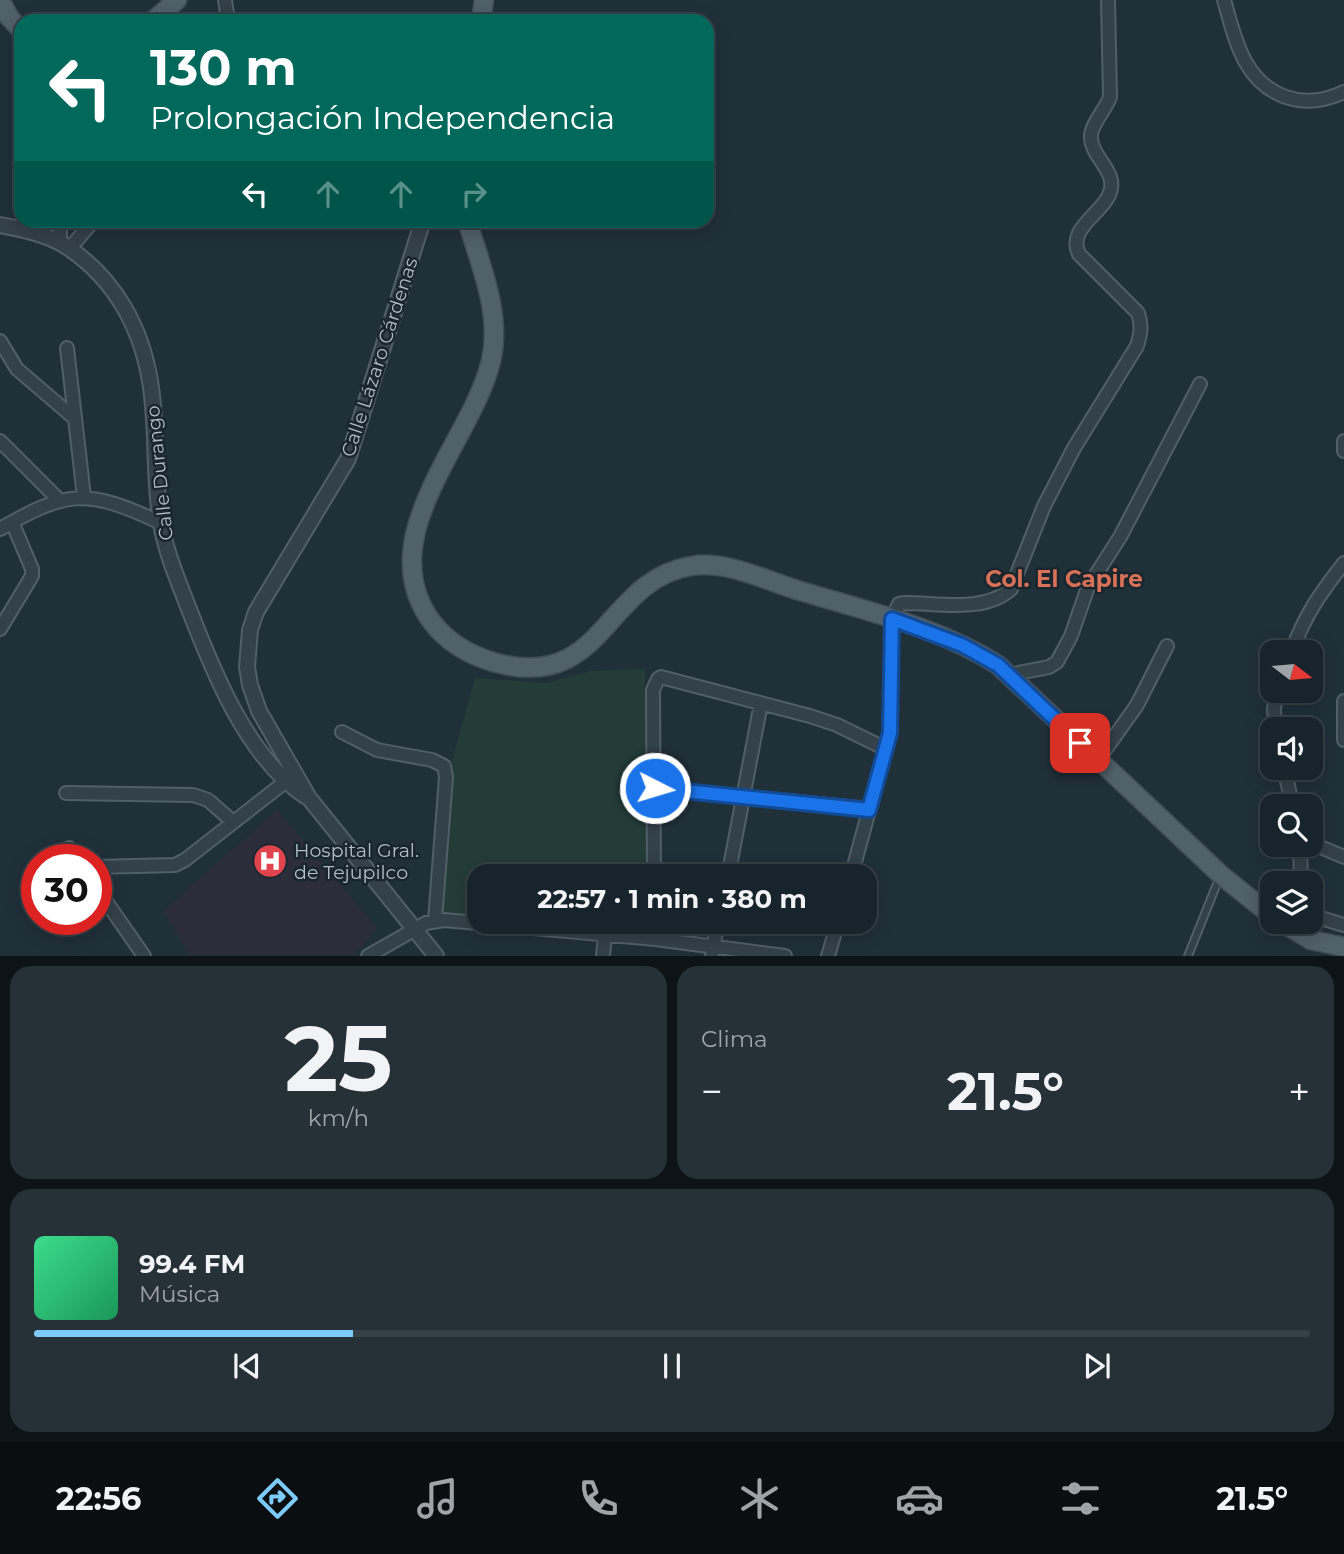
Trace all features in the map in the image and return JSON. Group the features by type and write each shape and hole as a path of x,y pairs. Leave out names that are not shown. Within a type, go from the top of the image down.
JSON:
{"main road":[{"path":"0,0 14,22"},
{"path":"161,14 177,0"},
{"path":"469,228 491,299 494,330 492,359 483,386 424,507 415,530 411,564 417,596 432,622 446,636 474,656 505,665 539,667 569,660 592,642 643,586 670,571 694,565 726,568 892,619 962,645 998,665 1221,874 1260,906"},
{"path":"1301,934 1311,940 1344,947"}],"street":[{"path":"854,864 886,749 891,710 892,619 898,606 902,603 986,604 1001,598 1012,589 1044,506 1074,448 1137,346 1142,323 1138,313 1079,254 1076,244 1078,234 1103,204 1111,187 1110,177 1090,138 1111,97 1108,0"},
{"path":"1224,0 1246,65 1256,79 1270,90 1297,100 1316,101 1344,92"},
{"name":"Calle Durango","path":"0,225 37,234 65,246 99,274 122,300 139,338 150,381 161,523 169,556 216,674 243,725 285,782 309,798"},
{"path":"62,228 65,246"},
{"path":"65,246 85,228"},
{"name":"Calle Lázaro Cárdenas","path":"420,228 348,459 256,612 250,630 247,658 250,685 259,711 309,798 436,956"},
{"path":"0,341 17,369 73,417"},
{"path":"67,348 84,497"},
{"path":"1008,675 1049,667 1057,662 1088,587 1121,537 1200,384"},
{"path":"0,441 59,500"},
{"path":"1344,441 1344,451"},
{"path":"0,629 32,576 32,569 6,526 59,500 84,497 113,502 161,523"},
{"path":"1296,640 1316,597 1344,563"},
{"path":"1098,760 1137,705 1167,646"},
{"path":"654,864 655,685 662,677 837,725 886,749"},
{"path":"1344,701 1344,740"},
{"path":"730,864 761,703"},
{"path":"342,732 377,750 432,760 444,766 446,777 435,920"},
{"path":"112,867 175,865 285,782"},
{"path":"655,788 869,810"},
{"path":"66,793 192,795 208,800 233,822"},
{"path":"1323,848 1344,858"},
{"path":"112,910 144,956"},
{"path":"1323,919 1344,925"},
{"path":"368,956 435,920 655,939 712,951 785,956"},
{"path":"655,934 655,939"},
{"path":"828,956 834,934"},
{"path":"603,956 605,936"}],"lane":[{"path":"1188,956 1221,874"}],"shaded area":[{"name":"Hospital Gral. de Tejupilco","path":"277,810 377,928 354,955 190,955 163,911"}],"green space":[{"path":"645,669 649,864 467,864 467,916 438,913 452,761 475,678 546,683 591,671"}],"place":[{"name":"Hospital Gral. de Tejupilco","path":"270,861"}],"district":[{"name":"Col. El Capire","path":"1064,579"}],"route":[{"path":"655,788 869,810 890,733 892,619 962,645 998,665 1080,743"}]}
